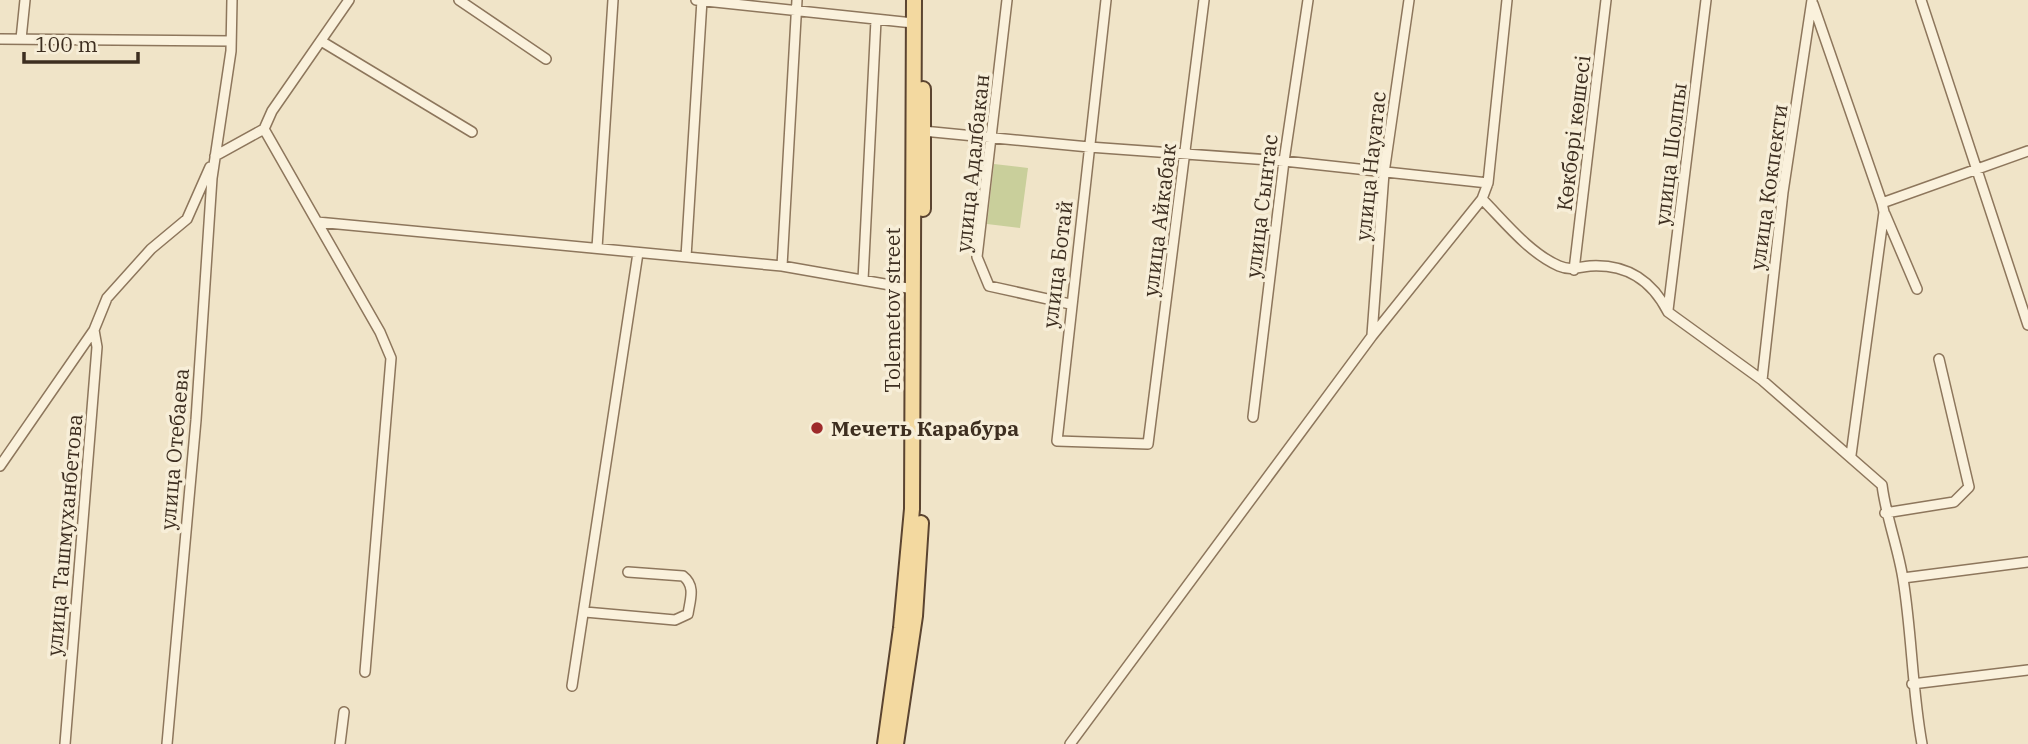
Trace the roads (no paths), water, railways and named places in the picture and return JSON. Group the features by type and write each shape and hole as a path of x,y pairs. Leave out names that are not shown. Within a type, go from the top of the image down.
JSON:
{"main road":[{"name":"Tolemetov street","path":"895,744 915,616 922,509 923,131 913,23 914,0"},
{"name":"Tolemetov street","path":"885,744 901,628 912,509 913,289 918,67 923,0"}],"street":[{"path":"21,39 24,0"},
{"path":"0,466 94,330 107,298 151,249 187,219 215,156 231,41 232,0"},
{"path":"215,156 264,129 272,111 349,0"},
{"path":"459,0 546,59"},
{"path":"597,248 613,0"},
{"path":"696,0 913,23"},
{"path":"686,257 702,0"},
{"path":"782,266 797,0"},
{"name":"улица Адалбакан","path":"1007,0 977,257 989,286 1070,304"},
{"name":"улица Ботай","path":"1106,0 1070,304 1057,441 1148,444"},
{"name":"улица Айкабак","path":"1148,444 1204,0"},
{"name":"улица Сынтас","path":"1253,417 1283,161 1308,0"},
{"name":"улица Науатас","path":"1372,336 1384,173 1409,0"},
{"path":"1070,744 1372,336 1482,199 1488,183 1507,0"},
{"name":"Көкбөрі көшесі","path":"1574,270 1606,0"},
{"name":"улица Шолпы","path":"1668,312 1706,0"},
{"path":"1921,0 2028,325"},
{"path":"1812,1 1883,207 1917,289"},
{"name":"улица Кокпекти","path":"1762,380 1783,192 1812,1"},
{"path":"863,280 876,20"},
{"path":"0,39 231,41"},
{"path":"321,41 472,132"},
{"path":"264,129 380,332 391,358 365,672"},
{"path":"923,131 1089,147 1283,161 1488,183"},
{"path":"1883,207 2028,151"},
{"name":"улица Отебаева","path":"167,744 215,156"},
{"path":"1482,199 1558,266 1574,270 1613,265 1627,269 1662,300 1668,312 1762,380 1851,455 1882,485 1885,513 1903,578 1912,684 1922,744"},
{"path":"1851,455 1883,207"},
{"path":"317,222 782,266 913,289"},
{"path":"572,686 638,253"},
{"name":"улица Ташмуханбетова","path":"65,744 97,347 94,330"},
{"path":"1885,513 1954,502 1969,487 1939,359"},
{"path":"1903,578 2028,562"},
{"path":"584,612 675,620 688,614 692,589 689,580 683,576 628,572"},
{"path":"1912,684 2028,670"},
{"path":"340,744 344,712"}],"place":[{"name":"Мечеть Карабура","path":"817,428"}]}
